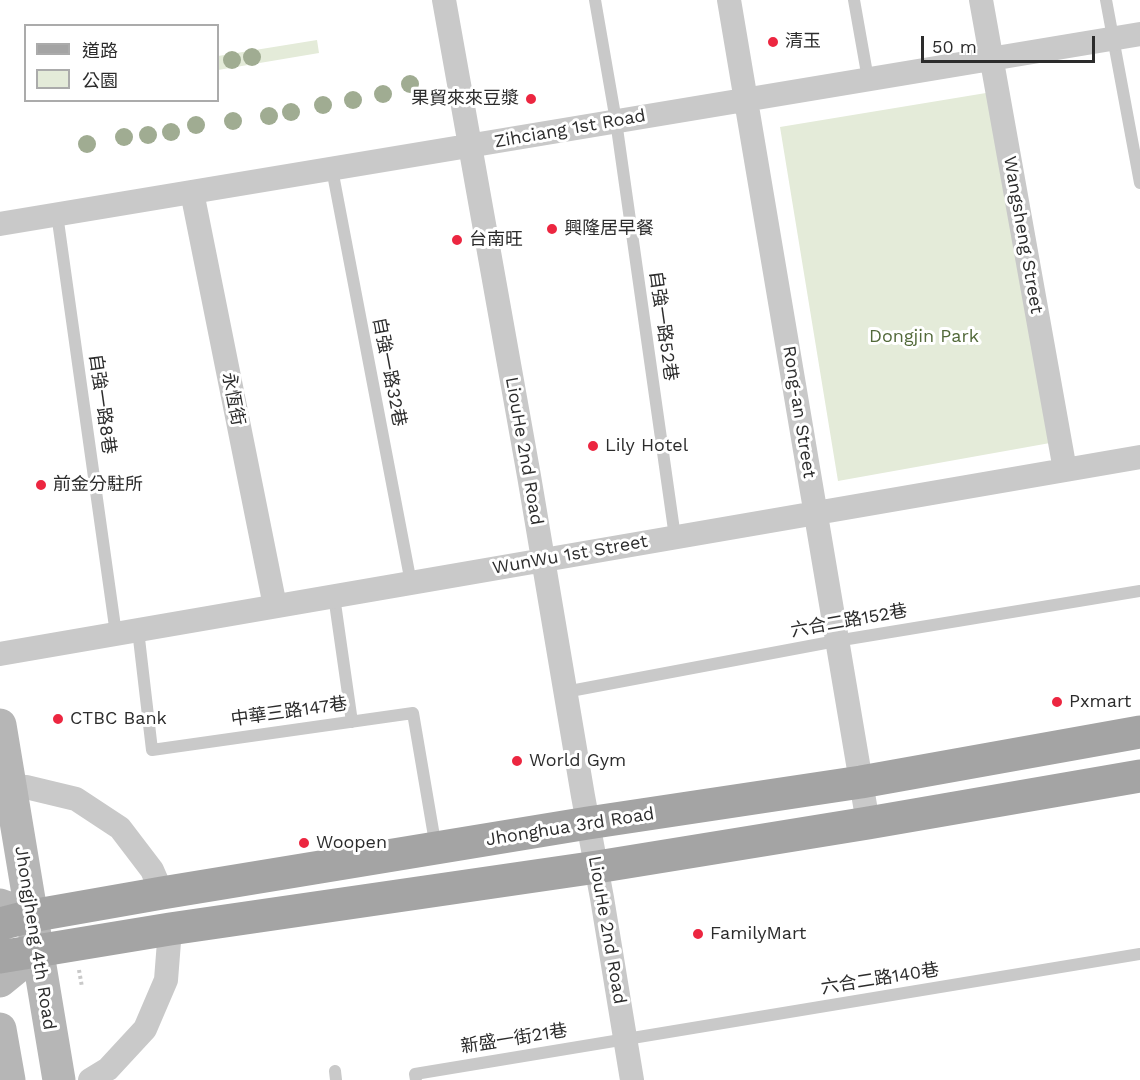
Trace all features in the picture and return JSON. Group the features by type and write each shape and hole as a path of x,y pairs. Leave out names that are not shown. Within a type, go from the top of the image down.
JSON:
{"main road":[{"name":"Jhonghua 3rd Road","path":"0,924 31,916 162,892 588,823 861,782 1140,732"},
{"path":"0,957 170,928 597,867 1140,776"}],"street":[{"name":"LiouHe 2nd Road","path":"444,0 597,867 632,1080"},
{"name":"Rong-an Street","path":"729,0 868,823"},
{"name":"Wangsheng Street","path":"981,0 1065,470"},
{"name":"Zihciang 1st Road","path":"0,224 1140,34"},
{"name":"永恆街","path":"192,192 275,606"},
{"name":"WunWu 1st Street","path":"0,654 1140,457"},
{"name":"Jhongjheng 4th Road","path":"0,725 59,1080"},
{"path":"10,786 26,787 76,799 120,828 152,870 162,892"},
{"path":"0,904 31,916"},
{"path":"90,1080 108,1069 145,1029 166,980 170,928"},
{"path":"0,981 38,950"},
{"path":"0,1029 9,1080"}],"lane":[{"name":"自強一路52巷","path":"596,0 616,121 675,537"},
{"path":"854,0 868,79"},
{"path":"1106,0 1140,183"},
{"name":"自強一路32巷","path":"332,169 411,583"},
{"name":"自強一路8巷","path":"57,214 127,632"},
{"name":"六合二路152巷","path":"565,693 836,641 1140,591"},
{"path":"334,596 352,722"},
{"name":"中華三路147巷","path":"127,632 152,750 413,713 436,849"},
{"name":"六合二路140巷","path":"626,1039 1140,954"},
{"name":"新盛一街21巷","path":"416,1080 415,1074 626,1039"}],"green space":[{"path":"317,40 319,53 219,70 219,56"},
{"name":"Dongjin Park","path":"992,92 1050,443 838,481 780,127"}],"place":[{"name":"清玉","path":"773,42"},
{"name":"果貿來來豆漿","path":"531,99"},
{"name":"興隆居早餐","path":"552,229"},
{"name":"台南旺","path":"457,240"},
{"name":"Lily Hotel","path":"593,446"},
{"name":"前金分駐所","path":"41,485"},
{"name":"Pxmart","path":"1057,702"},
{"name":"CTBC Bank","path":"58,719"},
{"name":"World Gym","path":"517,761"},
{"name":"Woopen","path":"304,843"},
{"name":"FamilyMart","path":"698,934"}]}
